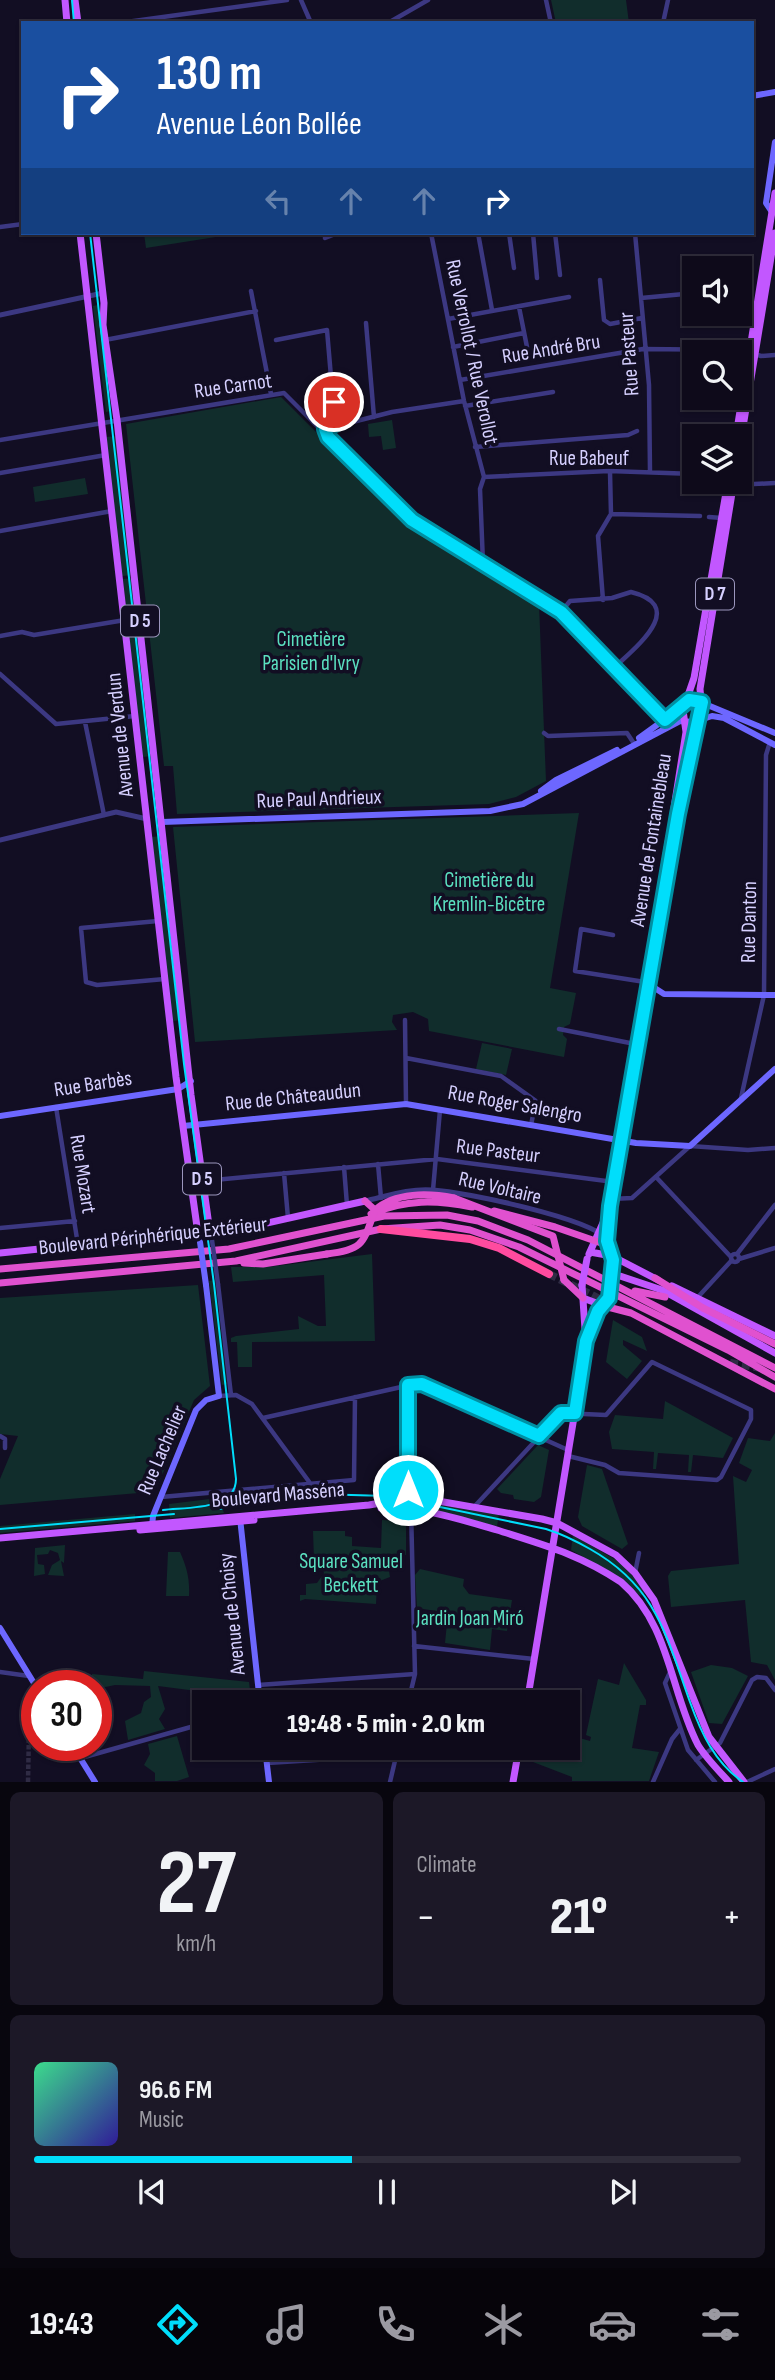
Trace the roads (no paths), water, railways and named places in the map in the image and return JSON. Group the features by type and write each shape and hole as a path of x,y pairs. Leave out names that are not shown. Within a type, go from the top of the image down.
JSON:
{"highway":[{"path":"236,1261 263,1264 352,1251 362,1244 375,1210 389,1201 418,1195 454,1198 553,1236 564,1280 583,1298"},
{"path":"365,1202 375,1210"},
{"path":"358,1221 393,1205 442,1202 520,1216 594,1241 607,1242"},
{"name":"Boulevard Périphérique Extérieur","path":"0,1269 229,1249 292,1238 358,1221 422,1213 478,1221 528,1240 775,1368"},
{"path":"0,1283 236,1261 381,1229 440,1225 504,1241 729,1350 775,1377"},
{"path":"381,1229 470,1239 499,1248 549,1274"},
{"path":"655,1278 703,1308 775,1344"},
{"path":"624,1288 665,1297"},
{"path":"604,1306 640,1318 775,1389"}],"main road":[{"path":"65,0 67,21"},
{"path":"75,0 78,21"},
{"path":"754,96 775,92"},
{"path":"774,212 766,203 775,142"},
{"path":"743,424 775,192"},
{"path":"738,424 775,233"},
{"name":"Avenue de Verdun","path":"80,235 86,296 98,369 164,979 183,1126 205,1236"},
{"name":"Avenue de Verdun","path":"96,235 103,293 104,340 117,420 203,1182 205,1236"},
{"name":"Avenue de Fontainebleau","path":"612,1256 607,1242 611,1203 686,732 684,704 694,678 728,494"},
{"name":"Avenue de Fontainebleau","path":"621,1140 635,1044 678,814 699,720 702,702 700,689 729,494"},
{"path":"669,722 684,704 693,699 775,733"},
{"path":"669,722 699,720 712,716 724,718 752,734 774,742"},
{"name":"Rue Paul Andrieux","path":"162,822 477,811 523,804 669,722"},
{"path":"147,819 162,822"},
{"path":"647,984 664,994 775,995"},
{"path":"690,1146 775,1069"},
{"name":"Rue Barbès","path":"0,1116 178,1089 191,1082"},
{"name":"Rue Roger Salengro","path":"406,1104 621,1140 690,1146"},
{"name":"Rue de Châteaudun","path":"183,1126 406,1104"},
{"path":"0,1253 205,1236 288,1221 365,1202"},
{"name":"Avenue de Fontainebleau","path":"586,1341 582,1284 594,1241 611,1203"},
{"path":"205,1236 206,1285 219,1396"},
{"path":"589,1256 612,1256 775,1336"},
{"path":"612,1256 619,1275"},
{"path":"529,1690 586,1341 597,1313 609,1298 611,1283 619,1275"},
{"path":"619,1275 662,1290 775,1353"},
{"path":"583,1298 604,1306"},
{"name":"Rue Lachelier","path":"152,1526 196,1410 206,1401 219,1396"},
{"name":"Boulevard Masséna","path":"240,1519 380,1504 409,1498 557,1522"},
{"name":"Boulevard Masséna","path":"0,1538 383,1508 410,1509 467,1520 553,1546 608,1573 632,1591 654,1622 696,1739 705,1754 730,1782"},
{"name":"Avenue de Choisy","path":"240,1519 259,1690"},
{"path":"557,1522 616,1555 635,1573 662,1614 704,1727 715,1747 746,1782"},
{"name":"Boulevard Masséna","path":"0,1544 152,1526"},
{"path":"0,1628 25,1670"},
{"path":"267,1760 269,1782"},
{"path":"513,1782 517,1760"},
{"path":"82,1761 95,1782"}],"street":[{"path":"134,21 287,0"},
{"path":"301,0 311,21"},
{"path":"391,21 428,0"},
{"path":"546,0 551,21"},
{"path":"663,21 668,0"},
{"path":"0,228 21,224"},
{"path":"325,238 332,235"},
{"name":"Rue Verrollot / Rue Verollot","path":"431,235 464,404 484,477"},
{"path":"478,235 492,310"},
{"path":"509,235 514,268"},
{"path":"533,235 537,278"},
{"path":"555,235 561,275"},
{"name":"Rue Pasteur","path":"635,235 647,350 650,472"},
{"path":"600,280 604,320 610,324 643,318"},
{"path":"251,291 271,394"},
{"path":"0,315 103,293"},
{"path":"641,298 682,294"},
{"path":"448,319 569,297"},
{"path":"519,307 527,347"},
{"path":"104,340 256,311"},
{"path":"366,323 373,416"},
{"path":"276,340 327,330 335,424"},
{"path":"453,347 524,333"},
{"name":"Rue André Bru","path":"460,380 647,350 775,355"},
{"path":"325,429 335,424 373,416 553,392"},
{"name":"Rue Carnot","path":"0,440 284,393 318,427 325,429 328,437 411,519 561,612 669,722"},
{"path":"475,447 628,435 637,431"},
{"path":"0,473 106,455"},
{"path":"603,600 598,537 611,514 610,472"},
{"name":"Rue Babeuf","path":"484,477 610,472 682,473"},
{"path":"483,563 480,489 484,477"},
{"path":"752,483 775,482"},
{"path":"0,531 113,511"},
{"path":"611,514 700,516"},
{"path":"709,517 723,518"},
{"path":"561,612 570,601 603,600 631,592 645,597 656,611 654,629 616,666"},
{"path":"0,636 22,632 34,635 125,620"},
{"path":"0,674 57,724 136,716"},
{"path":"85,722 104,816"},
{"path":"544,733 548,736 627,733 635,743"},
{"name":"Rue Danton","path":"741,1100 764,995 765,755 774,742"},
{"path":"0,840 122,812 147,819"},
{"path":"158,921 81,928 86,982 97,985 164,979"},
{"path":"613,935 581,929 575,971 647,984"},
{"path":"405,1020 406,1104"},
{"path":"559,1029 635,1044"},
{"path":"406,1058 501,1076 536,1101 531,1125"},
{"name":"Rue Mozart","path":"56,1107 78,1246"},
{"path":"433,1190 440,1110"},
{"path":"611,1203 630,1199 690,1146 748,1150 775,1148"},
{"name":"Rue Pasteur","path":"203,1182 437,1159 614,1182"},
{"path":"378,1164 381,1198"},
{"path":"344,1167 347,1206"},
{"path":"284,1173 288,1221"},
{"path":"656,1177 733,1257"},
{"name":"Rue Voltaire","path":"365,1202 415,1190 433,1190 538,1212 599,1231 607,1242"},
{"path":"698,1297 775,1205"},
{"path":"0,1228 75,1221"},
{"path":"205,1236 218,1284 231,1395"},
{"path":"733,1257 775,1248"},
{"path":"263,1418 422,1384 539,1436 568,1453 609,1466 619,1473 718,1480 751,1419 749,1408 660,1364 650,1364 606,1415 561,1413 539,1436 480,1498 474,1509"},
{"path":"408,1385 415,1674 412,1690"},
{"path":"219,1396 231,1395 246,1399 310,1483"},
{"name":"Boulevard Masséna","path":"161,1497 356,1478 355,1397"},
{"path":"0,1436 6,1441 5,1448"},
{"path":"635,1573 639,1553"},
{"path":"414,1646 534,1659"},
{"path":"671,1669 665,1683 688,1750 715,1782"},
{"path":"0,1672 21,1675"},
{"path":"258,1685 415,1674"},
{"path":"696,1760 720,1743 752,1680 761,1676 769,1680 775,1690"},
{"path":"112,1748 192,1727"},
{"path":"653,1782 672,1739 680,1728"},
{"path":"267,1763 315,1760"},
{"path":"390,1782 395,1760"},
{"path":"746,1782 775,1769"}],"tunnel":[{"path":"549,1274 612,1305"},
{"path":"730,1363 762,1368"},
{"path":"28,1761 28,1782"}],"tram line":[{"path":"72,0 74,21"},
{"path":"90,235 184,1064 214,1284 236,1479 234,1489 228,1497 219,1502 163,1510"},
{"path":"220,1509 246,1501 316,1494 387,1496 546,1529 579,1543 612,1563 644,1596 665,1634 704,1736 724,1766 743,1782"},
{"path":"0,1529 174,1514"}],"park label":[{"name":"Cimetière Parisien d'Ivry","path":"311,651"},
{"name":"Cimetière du Kremlin-Bicêtre","path":"489,892"},
{"name":"Square Samuel Beckett","path":"351,1573"},
{"name":"Jardin Joan Miró","path":"470,1618"}]}
